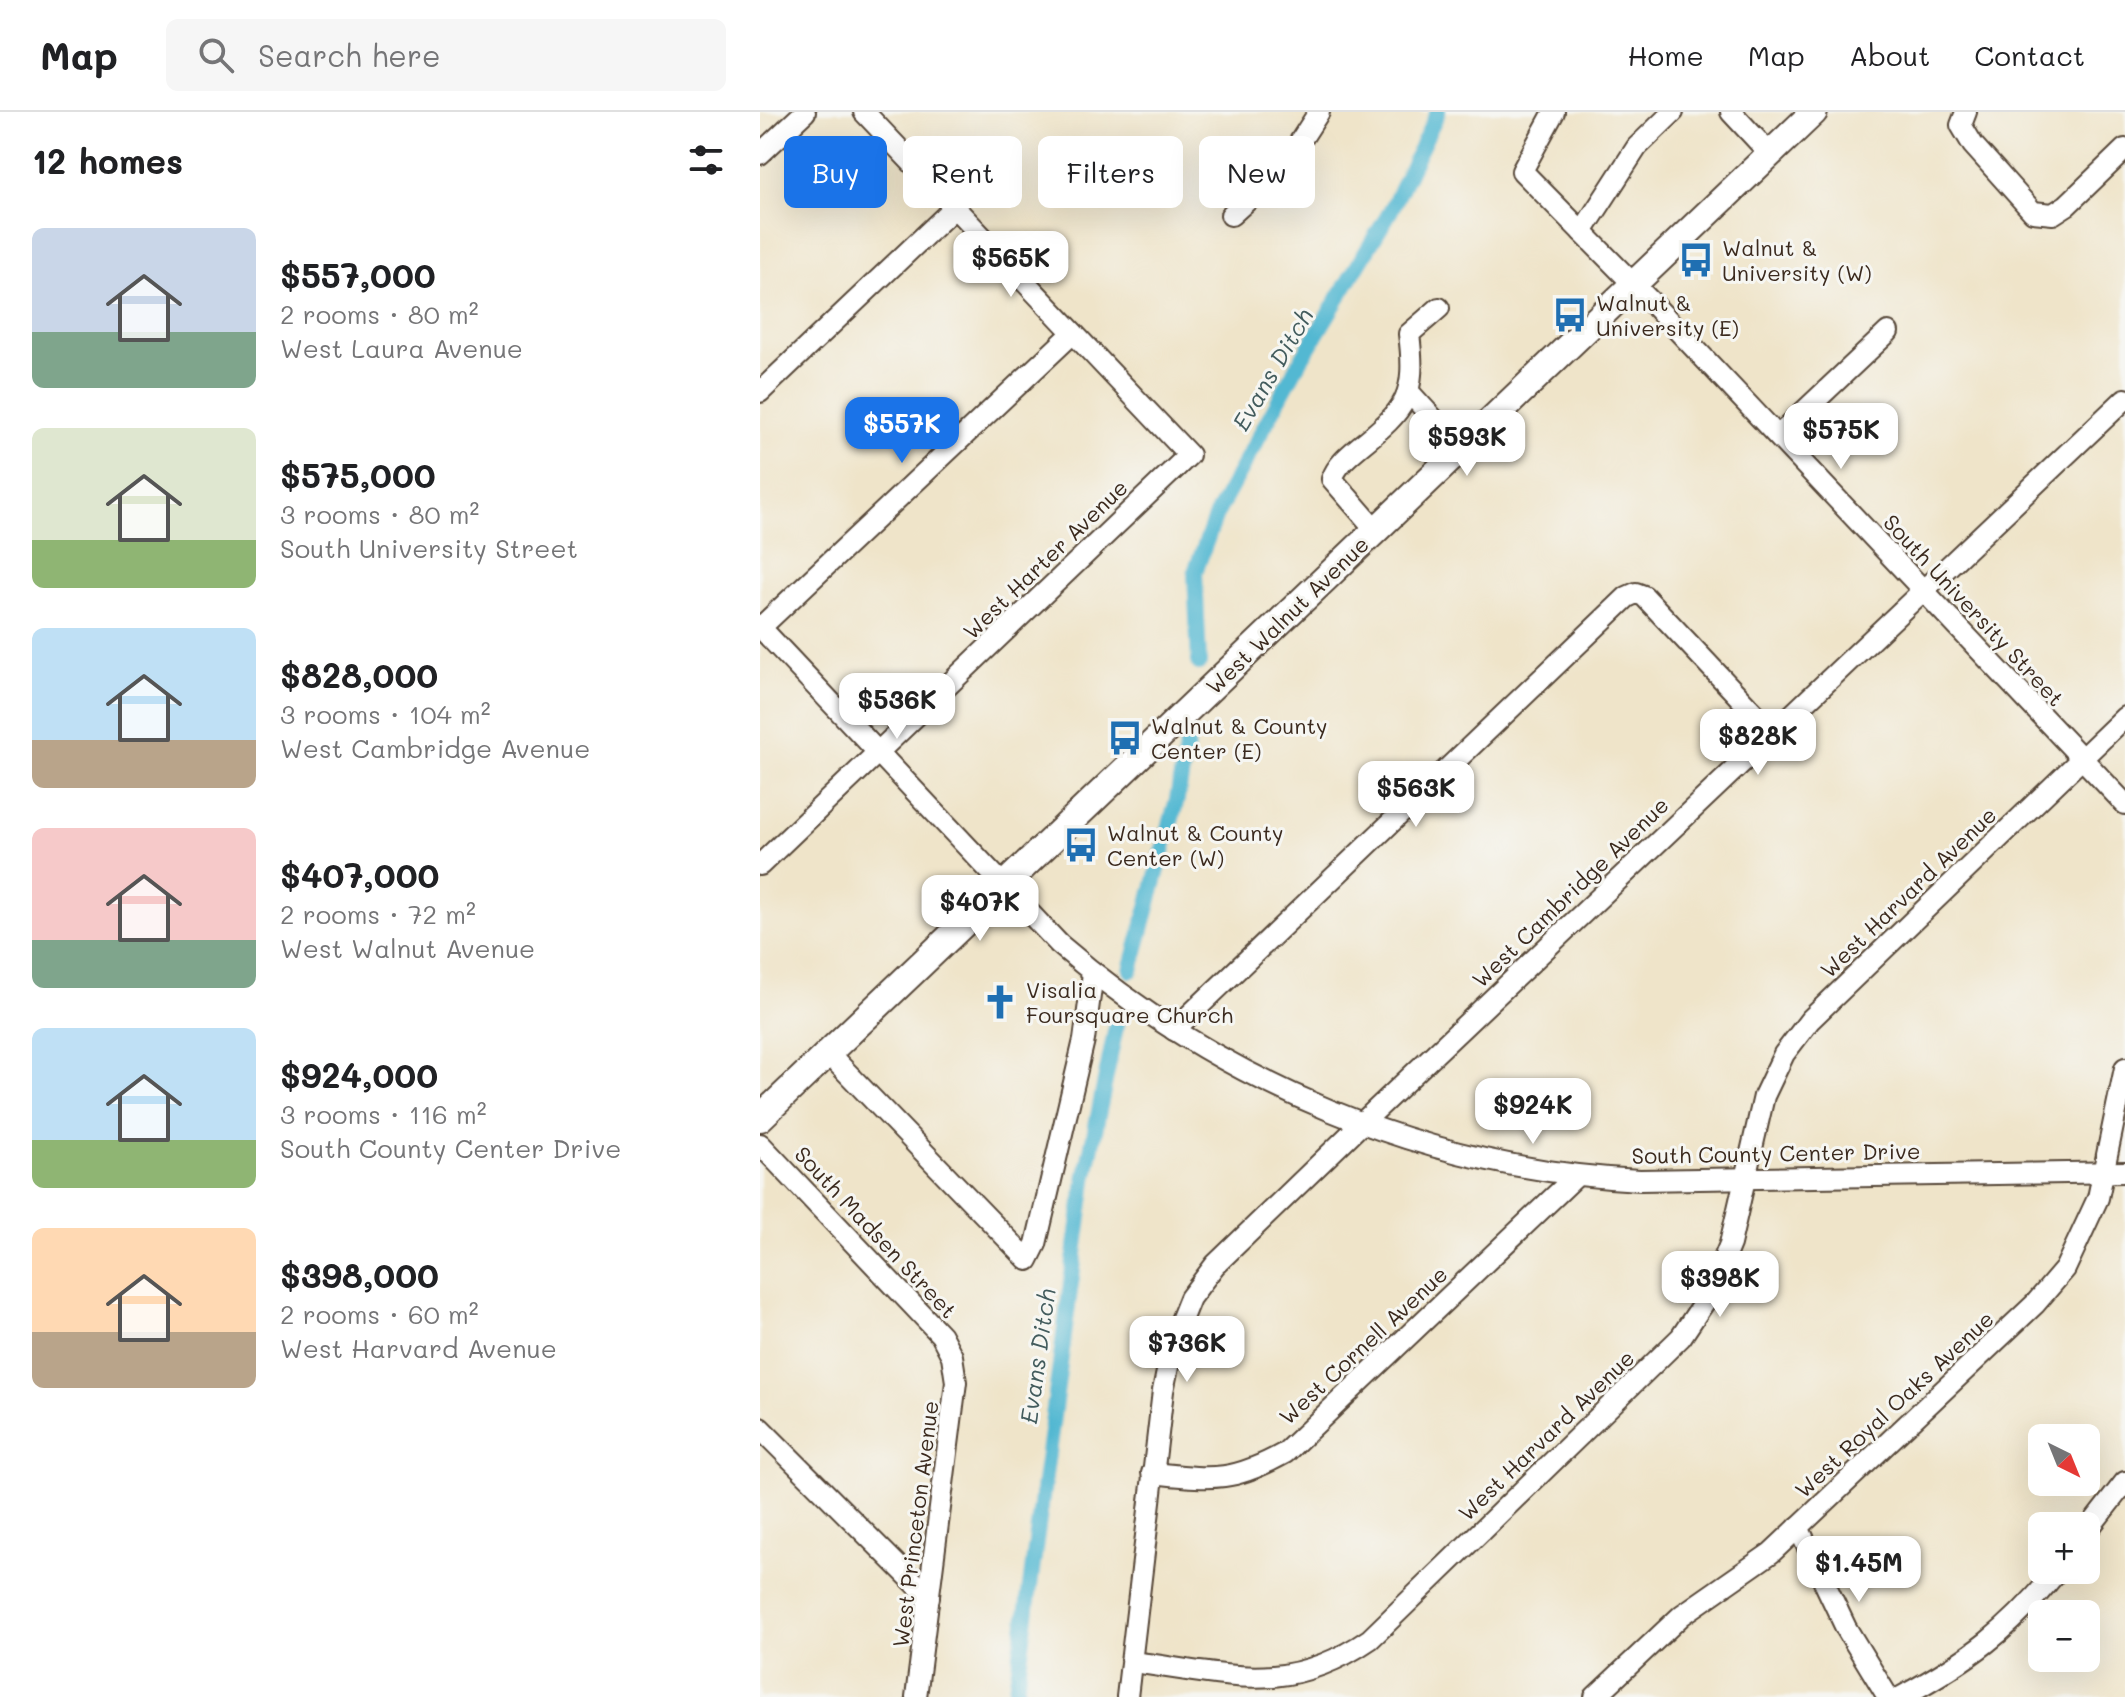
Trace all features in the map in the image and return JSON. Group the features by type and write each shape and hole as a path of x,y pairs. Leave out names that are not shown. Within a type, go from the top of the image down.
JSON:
{"main road":[{"name":"West Walnut Avenue","path":"760,1118 1814,112"}],"street":[{"path":"760,154 805,112"},
{"path":"864,112 903,154"},
{"path":"1231,215 1283,168 1319,112"},
{"name":"South University Street","path":"1554,112 1522,171 1778,436 2125,804"},
{"path":"1582,232 1637,147 1673,112"},
{"path":"1731,112 1770,154"},
{"path":"1966,112 1961,125 1973,145 2033,212 2053,214 2067,205 2125,149"},
{"path":"760,392 954,208 1073,333 760,627"},
{"path":"1376,530 1332,479 1347,456 1397,416 1409,392 1413,362 1409,334 1439,308"},
{"path":"1778,436 1888,332"},
{"name":"West Harter Avenue","path":"760,865 1189,455 1073,333"},
{"path":"1409,392 1461,449"},
{"name":"West Cambridge Avenue","path":"1127,1697 1152,1473 1168,1364 1190,1298 1215,1265 2125,399"},
{"path":"1174,1030 1627,597 1636,593 1644,596 1773,733"},
{"name":"South County Center Drive","path":"760,627 1003,885 1093,973 1174,1030 1288,1095 1362,1123 1493,1161 1575,1177 1743,1179 2102,1170 2125,1172"},
{"name":"West Harvard Avenue","path":"1132,1662 1266,1679 1302,1674 1338,1661 1370,1639 1681,1337 1709,1295 1730,1244 1764,1096 1784,1054 1810,1020 2125,717"},
{"path":"828,1053 1028,1260 1036,1244 1084,1040 1093,973"},
{"name":"West Royal Oaks Avenue","path":"1595,1697 1682,1615 1743,1574 1798,1527 2035,1304 2065,1269 2098,1198 2125,1068"},
{"name":"South Madsen Street","path":"760,1144 941,1335 952,1356"},
{"name":"West Cornell Avenue","path":"1152,1473 1216,1480 1252,1471 1285,1453 1575,1177"},
{"name":"West Princeton Avenue","path":"916,1697 956,1382 952,1356"},
{"path":"760,1428 929,1597"},
{"path":"2100,1514 2125,1482"},
{"path":"1798,1527 1846,1628 1888,1697"},
{"path":"1901,1697 1962,1663 1993,1640 2046,1584"}],"waterway":[{"name":"Evans Ditch","path":"1199,663 1195,572 1216,515 1295,370 1390,212 1438,112"},
{"name":"Evans Ditch","path":"1131,970 1177,799 1187,745"},
{"name":"Evans Ditch","path":"1015,1697 1085,1180 1117,1022"}],"place":[{"name":"Walnut & University (W)","path":"1696,260"},
{"name":"Walnut & University (E)","path":"1570,315"},
{"name":"Walnut & County Center (E)","path":"1125,738"},
{"name":"Walnut & County Center (W)","path":"1081,845"},
{"name":"Visalia Foursquare Church","path":"1000,1002"}]}
